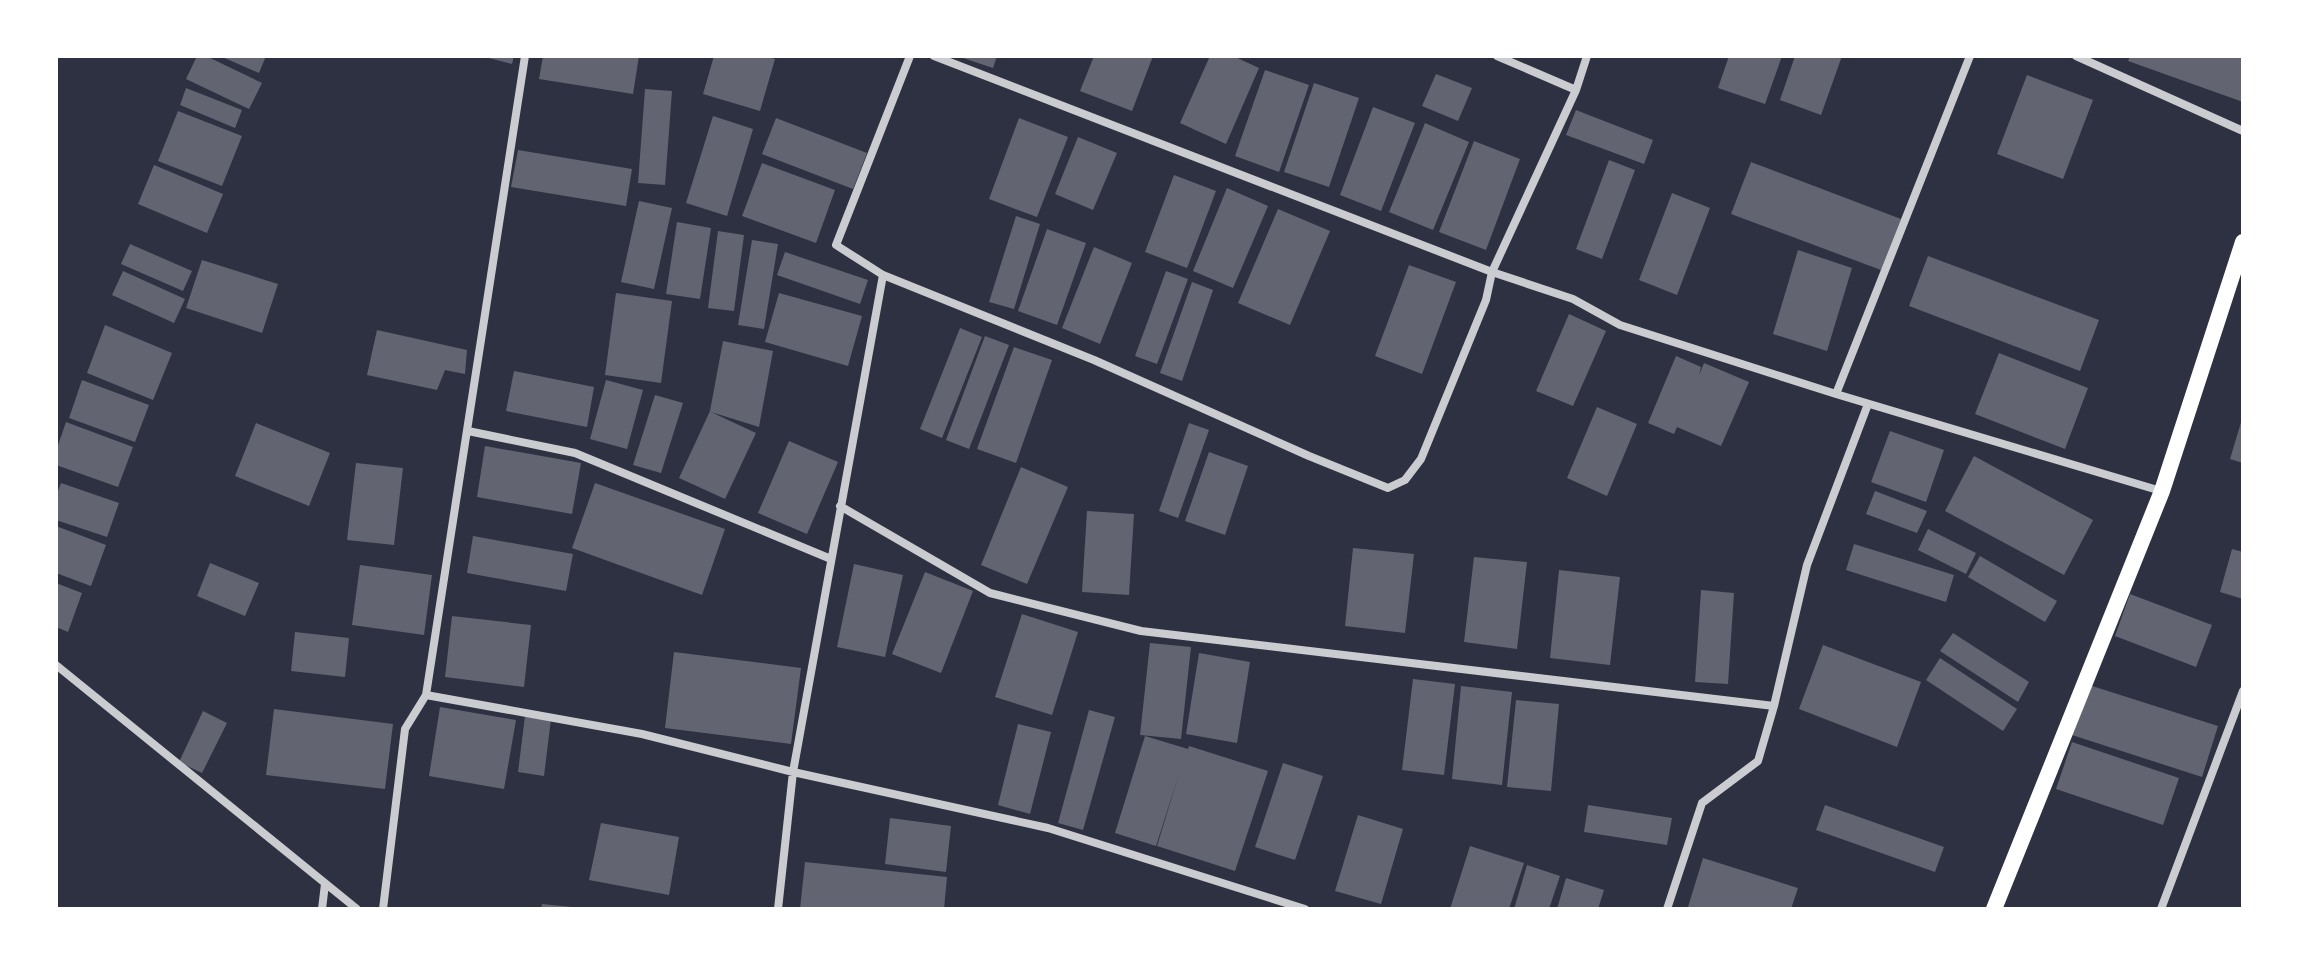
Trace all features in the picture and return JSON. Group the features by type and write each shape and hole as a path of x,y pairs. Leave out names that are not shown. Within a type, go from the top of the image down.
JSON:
{"main road":[{"path":"1994,909 2162,491 2243,242"}],"street":[{"path":"383,909 405,729 426,695 525,56"},
{"path":"910,56 836,245 883,275 1094,360 1388,488 1405,480 1421,459 1486,300 1492,272 1576,90 1587,56"},
{"path":"934,56 1492,272 1573,299 1620,325 1868,404 2162,491"},
{"path":"1497,56 1576,90"},
{"path":"1836,394 1970,56"},
{"path":"2076,56 2243,131"},
{"path":"778,909 793,772 883,275"},
{"path":"1667,909 1702,803 1758,761 1807,565 1868,404"},
{"path":"468,431 575,453 831,559"},
{"path":"840,506 990,593 1141,631 1774,706"},
{"path":"56,665 357,909"},
{"path":"2161,909 2243,691"},
{"path":"426,695 642,734 793,772 1048,828 1305,909"},
{"path":"322,909 325,884"}],"building":[{"path":"197,56 206,56 262,83 249,109 186,79"},
{"path":"220,56 266,56 259,73"},
{"path":"481,56 514,56 512,64"},
{"path":"543,56 639,56 633,94 539,79"},
{"path":"714,56 764,56 775,59 760,111 703,94"},
{"path":"957,56 997,56 993,68"},
{"path":"1094,56 1153,56 1132,111 1080,91"},
{"path":"1210,56 1233,56 1259,68 1226,144 1180,123"},
{"path":"1729,56 1782,56 1765,104 1718,88"},
{"path":"1795,56 1842,56 1821,115 1780,100"},
{"path":"2130,56 2234,56 2243,59 2243,102 2128,61"},
{"path":"1265,70 1309,85 1279,172 1235,156"},
{"path":"1436,74 1472,88 1458,121 1422,106"},
{"path":"2027,75 2093,100 2063,179 1997,154"},
{"path":"1314,83 1359,98 1329,187 1284,172"},
{"path":"186,88 242,110 235,128 180,105"},
{"path":"645,89 672,91 665,185 638,183"},
{"path":"1373,107 1415,123 1381,211 1340,195"},
{"path":"1576,110 1653,140 1644,164 1566,135"},
{"path":"178,111 242,136 222,186 158,161"},
{"path":"713,116 753,129 727,216 686,203"},
{"path":"776,118 867,153 853,189 762,154"},
{"path":"1019,118 1068,137 1037,217 989,199"},
{"path":"1425,123 1469,142 1433,230 1389,212"},
{"path":"1078,137 1117,153 1093,210 1055,194"},
{"path":"1474,141 1520,159 1486,250 1439,232"},
{"path":"518,150 632,169 626,206 511,187"},
{"path":"1609,160 1635,170 1602,259 1576,249"},
{"path":"1751,162 1901,219 1881,270 1731,214"},
{"path":"762,163 835,190 816,243 742,216"},
{"path":"154,165 223,194 207,233 138,204"},
{"path":"1174,175 1216,191 1187,268 1145,252"},
{"path":"1227,188 1268,206 1233,288 1193,271"},
{"path":"1672,193 1710,208 1677,295 1639,280"},
{"path":"639,201 672,208 654,289 621,282"},
{"path":"1278,209 1330,231 1290,325 1238,303"},
{"path":"1016,216 1040,224 1014,309 989,302"},
{"path":"677,222 711,228 700,299 666,294"},
{"path":"1047,229 1086,243 1057,325 1018,311"},
{"path":"718,231 744,235 734,311 708,308"},
{"path":"752,240 778,244 764,329 738,325"},
{"path":"130,244 192,271 183,291 121,264"},
{"path":"1094,247 1132,263 1100,344 1062,328"},
{"path":"1798,250 1852,268 1827,351 1773,334"},
{"path":"785,252 868,280 860,304 777,275"},
{"path":"1928,256 2099,320 2080,371 1909,306"},
{"path":"202,260 278,284 262,333 186,308"},
{"path":"1409,265 1456,282 1422,374 1375,356"},
{"path":"123,271 185,299 174,323 112,295"},
{"path":"1166,271 1188,279 1157,364 1135,356"},
{"path":"1192,282 1213,290 1182,381 1160,373"},
{"path":"616,293 672,301 661,383 605,375"},
{"path":"779,293 862,316 848,366 765,342"},
{"path":"1569,314 1606,331 1573,406 1536,391"},
{"path":"105,325 172,353 153,400 87,373"},
{"path":"960,328 982,337 942,438 920,429"},
{"path":"377,330 467,350 465,374 445,370 437,390 367,375"},
{"path":"985,336 1009,345 969,449 946,440"},
{"path":"723,341 773,351 759,427 711,412 756,433 725,499 679,478 710,411"},
{"path":"1014,347 1052,360 1016,463 977,449"},
{"path":"1999,353 2088,388 2065,449 1975,414"},
{"path":"1676,356 1701,367 1699,375 1704,363 1749,382 1721,446 1677,427 1674,434 1648,423"},
{"path":"514,371 594,387 587,427 506,411"},
{"path":"82,380 149,405 135,442 69,418"},
{"path":"606,380 643,390 627,449 590,439"},
{"path":"655,395 683,403 661,473 633,465"},
{"path":"1597,407 1637,424 1607,496 1567,478"},
{"path":"2243,419 2243,463 2230,459"},
{"path":"66,422 133,447 118,487 56,465 56,451"},
{"path":"256,423 330,453 309,506 235,476"},
{"path":"1189,423 1209,430 1178,518 1159,511"},
{"path":"1890,431 1944,450 1926,502 1871,482"},
{"path":"789,441 838,462 807,534 758,513"},
{"path":"485,446 581,463 572,514 477,497"},
{"path":"1209,452 1248,466 1225,535 1185,521"},
{"path":"1974,456 2093,520 2064,575 1945,511"},
{"path":"356,463 403,468 394,545 347,540"},
{"path":"1021,467 1068,487 1027,584 981,565"},
{"path":"61,483 119,503 107,537 56,520 56,496"},
{"path":"595,483 725,529 702,595 572,548"},
{"path":"1875,491 1927,511 1917,533 1866,514"},
{"path":"1087,511 1134,514 1129,595 1082,592"},
{"path":"56,526 106,545 91,586 56,573"},
{"path":"1928,529 1976,553 1966,574 1918,550"},
{"path":"473,536 573,554 566,591 467,573"},
{"path":"1854,544 1954,575 1946,602 1846,570"},
{"path":"1353,548 1414,554 1405,633 1345,626"},
{"path":"2232,549 2243,552 2243,599 2220,592"},
{"path":"1980,556 2057,601 2045,622 1968,577"},
{"path":"1474,557 1527,562 1517,649 1464,642"},
{"path":"210,563 259,583 245,616 197,596"},
{"path":"854,564 903,575 885,657 837,647"},
{"path":"360,565 432,575 424,635 352,625"},
{"path":"1559,570 1620,577 1610,665 1550,658"},
{"path":"925,572 973,591 941,673 892,654"},
{"path":"56,583 82,593 68,632 56,627"},
{"path":"1701,590 1734,593 1728,684 1695,682"},
{"path":"2130,594 2212,625 2196,667 2115,636"},
{"path":"1022,614 1078,632 1052,715 995,697"},
{"path":"452,616 531,625 524,687 445,677"},
{"path":"295,632 349,638 345,677 291,671"},
{"path":"1953,633 2029,682 2018,702 1940,651"},
{"path":"1150,643 1191,647 1181,739 1140,735"},
{"path":"1823,645 1921,682 1897,747 1799,709"},
{"path":"674,652 801,668 791,744 665,728"},
{"path":"1199,653 1250,662 1237,743 1186,734"},
{"path":"1940,658 2017,709 2003,731 1926,680"},
{"path":"1413,679 1455,684 1444,775 1402,770"},
{"path":"2089,685 2218,726 2202,777 2072,735"},
{"path":"1461,686 1512,692 1502,785 1452,779"},
{"path":"1516,700 1559,704 1551,791 1507,787"},
{"path":"440,707 516,720 504,789 429,776"},
{"path":"274,709 393,724 385,789 266,775"},
{"path":"1089,710 1115,717 1083,830 1058,823"},
{"path":"203,711 227,723 202,773 179,762"},
{"path":"525,716 551,719 544,776 518,772"},
{"path":"1018,724 1051,732 1030,814 998,805"},
{"path":"1145,736 1188,749 1189,746 1268,771 1235,871 1157,846 1179,774 1156,846 1115,833"},
{"path":"2072,742 2179,778 2163,825 2056,789"},
{"path":"1283,763 1323,776 1295,860 1255,847"},
{"path":"1588,805 1672,818 1667,845 1584,832"},
{"path":"1825,805 1944,847 1935,872 1816,830"},
{"path":"1358,815 1403,829 1381,904 1335,891"},
{"path":"890,818 951,826 946,872 885,864"},
{"path":"601,823 679,837 669,895 589,880"},
{"path":"1470,846 1524,863 1509,909 1450,909"},
{"path":"1703,858 1798,888 1791,909 1688,907"},
{"path":"805,862 947,877 944,909 800,909"},
{"path":"1527,865 1560,876 1549,909 1514,909"},
{"path":"1566,878 1604,890 1598,909 1557,909"},
{"path":"542,904 572,907 572,909 541,909"}]}
